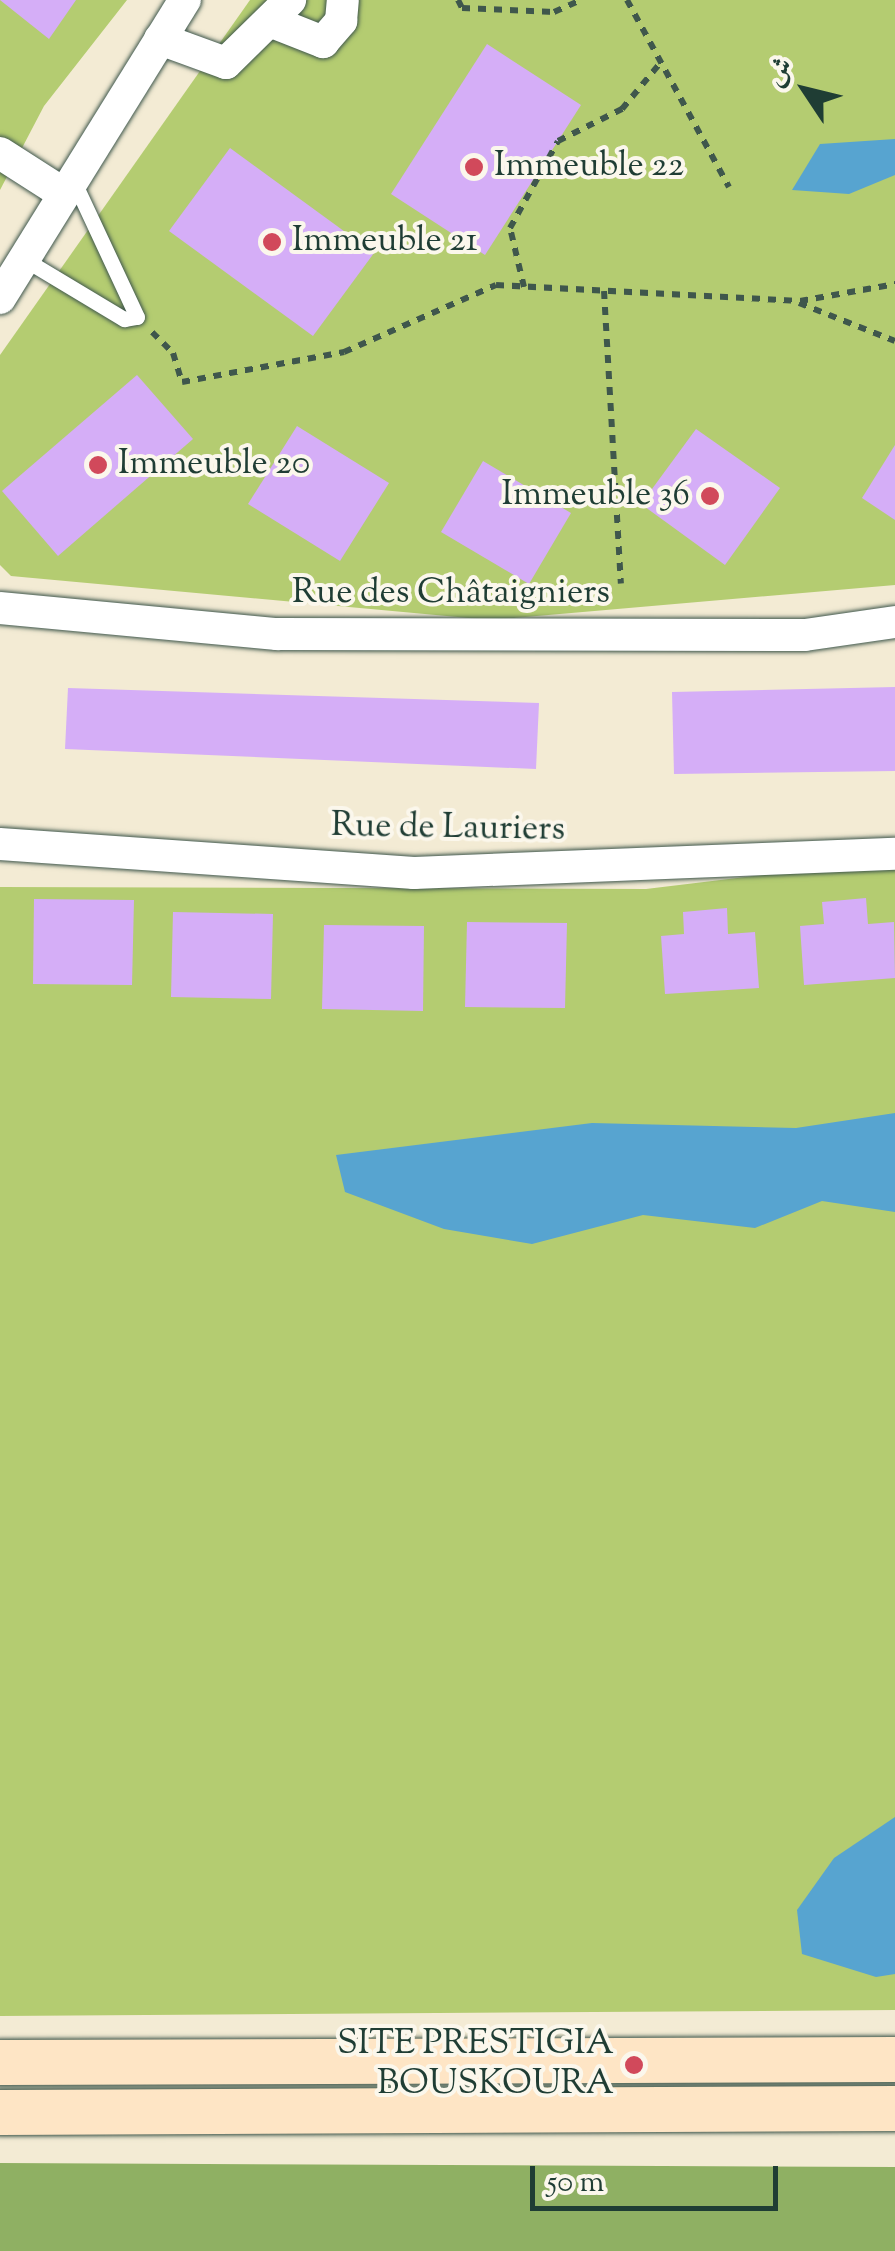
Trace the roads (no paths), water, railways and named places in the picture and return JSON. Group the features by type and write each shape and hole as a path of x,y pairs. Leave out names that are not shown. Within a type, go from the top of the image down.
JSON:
{"street":[{"path":"0,298 185,0"},
{"path":"160,39 226,63 282,12 324,42 341,21 342,0"},
{"path":"0,153 68,186"},
{"name":"Rue des Châtaigniers","path":"3,606 277,634 805,635 895,622"},
{"name":"Rue de Lauriers","path":"0,844 414,873 895,854"},
{"path":"0,2062 895,2059"},
{"path":"0,2112 895,2108"}],"lane":[{"path":"24,259 124,319 138,316 68,186"}],"water":[{"path":"895,139 895,175 849,194 792,190 820,144"},
{"path":"895,1113 895,1212 822,1201 755,1228 643,1215 532,1244 444,1229 345,1192 336,1155 592,1123 796,1128"},
{"path":"895,1817 895,1974 876,1977 802,1954 797,1910 834,1858"}],"place":[{"name":"Immeuble 22","path":"474,167"},
{"name":"Immeuble 21","path":"272,242"},
{"name":"Immeuble 20","path":"98,465"},
{"name":"Immeuble 36","path":"710,496"},
{"name":"SITE PRESTIGIA BOUSKOURA","path":"634,2065"}]}
